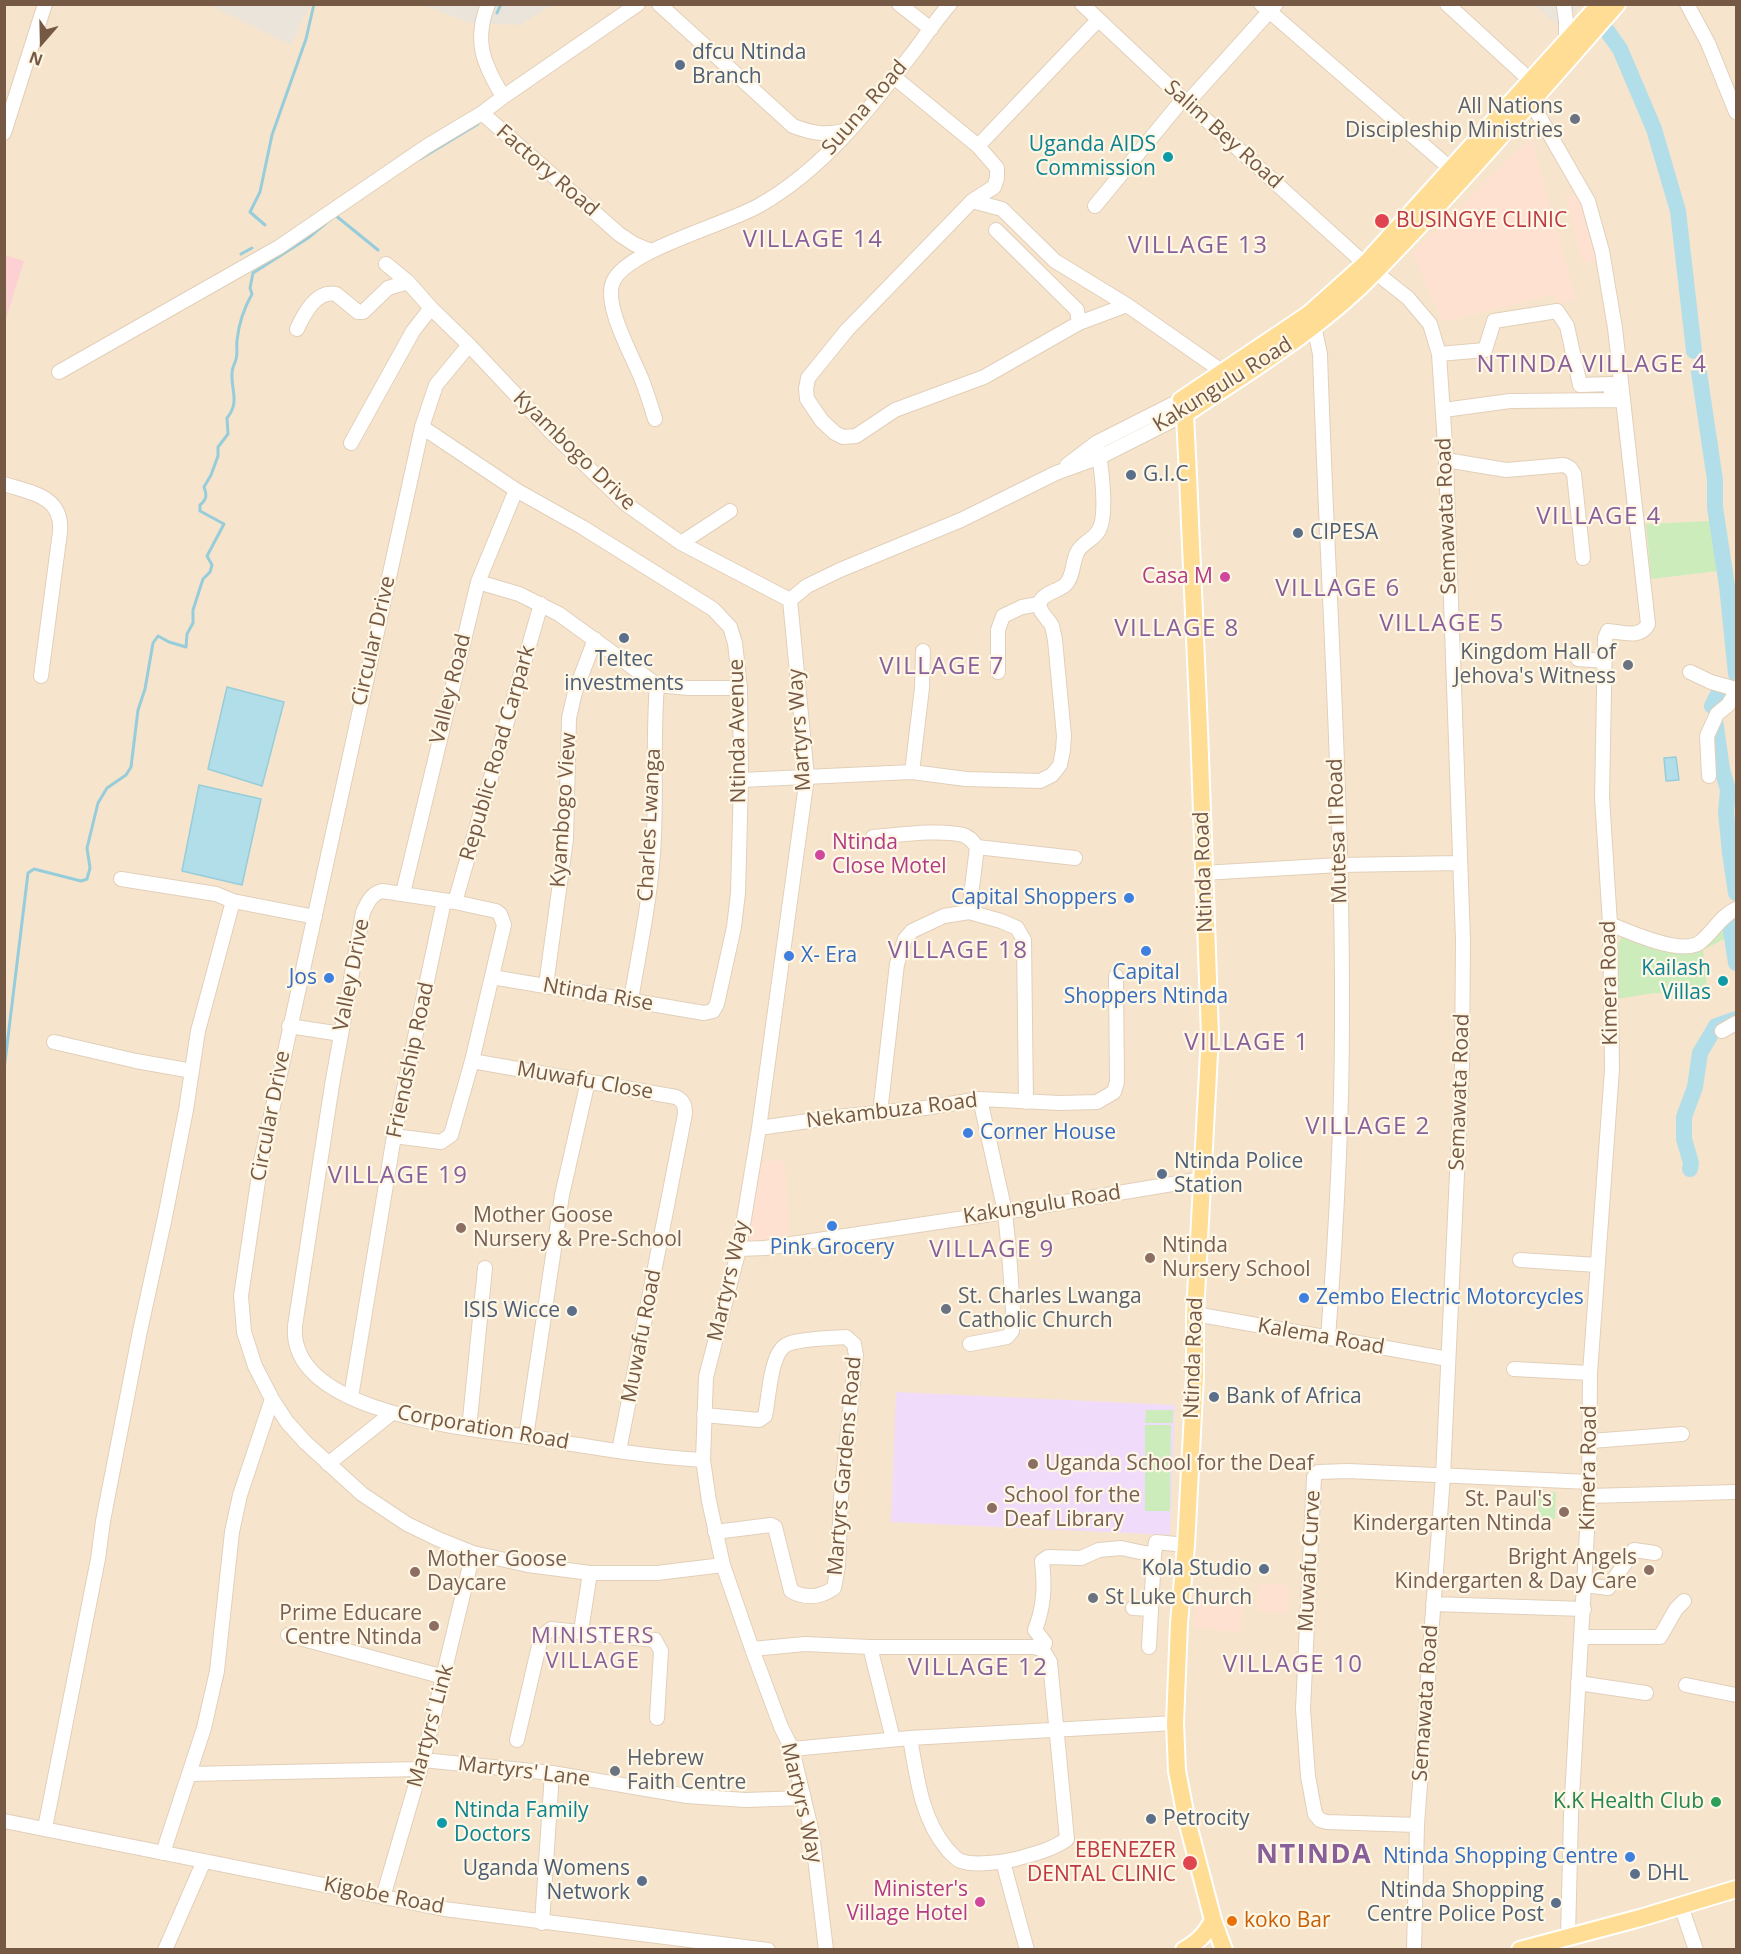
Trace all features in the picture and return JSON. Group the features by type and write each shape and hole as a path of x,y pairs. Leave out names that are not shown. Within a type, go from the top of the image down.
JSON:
{"main road":[{"path":"1311,320 1370,268 1528,90 1600,4"},
{"path":"1370,268 1451,169 1617,4"},
{"name":"Kakungulu Road","path":"1183,407 1311,320"},
{"name":"Ntinda Road","path":"1183,407 1199,729 1210,1035 1195,1314 1195,1376 1175,1723 1178,1771 1186,1817 1213,1920 1224,1950"},
{"path":"1520,1950 1737,1890"},
{"path":"1184,1950 1197,1943 1207,1932 1213,1920"}],"street":[{"path":"4,133 45,4"},
{"path":"488,4 481,36 482,56 503,97"},
{"name":"Factory Road","path":"638,4 482,113 619,234 651,251"},
{"path":"658,4 793,126 820,134 835,134 852,129"},
{"path":"899,4 931,29"},
{"name":"Suuna Road","path":"655,419 642,379 614,313 611,291 617,273 642,255 738,217 781,192 852,129 950,4"},
{"name":"Salim Bey Road","path":"1082,4 1185,101 1370,268"},
{"name":"Kimera Road","path":"1447,4 1528,90 1588,201 1610,294 1618,400 1648,624 1645,631 1640,634 1608,631 1605,638 1602,796 1610,924 1612,1069 1590,1373 1591,1441 1584,1609 1571,1815 1568,1937"},
{"path":"1565,4 1563,6 1566,42"},
{"path":"1687,4 1708,43 1737,112"},
{"path":"1095,206 1269,7 1451,169"},
{"path":"978,146 1098,20"},
{"path":"894,77 978,146 997,168 994,187 1002,209 1055,261 1127,305 1228,377"},
{"path":"59,372 279,247 427,146 482,113"},
{"path":"994,187 972,201 848,330 808,378 807,399 822,421 835,433 852,438 886,414 984,377 1079,323 1127,305"},
{"path":"972,201 1002,209"},
{"path":"996,230 1077,310 1079,323"},
{"name":"Kyambogo Drive","path":"386,264 408,282 431,309 469,345 550,431 608,488 643,518 681,543 790,600"},
{"name":"Semawata Road","path":"1370,268 1408,297 1422,314 1430,324 1439,354 1444,410 1460,862 1462,1066 1443,1476 1417,1825 1414,1950"},
{"path":"297,329 310,304 328,295 336,294 358,312 363,312 388,288 408,282"},
{"path":"351,443 413,331 431,309"},
{"path":"1439,354 1485,350 1494,321 1557,311 1567,326 1580,385 1611,384 1618,400 1510,401 1444,410"},
{"name":"Mutesa II Road","path":"1311,320 1320,354 1339,865 1342,1019 1340,1152 1328,1338"},
{"name":"Circular Drive","path":"469,345 436,385 422,428 360,702 259,1172 241,1296 244,1332 255,1366 287,1422 328,1464 363,1494 407,1524 473,1553 528,1565 590,1574 657,1573 723,1565"},
{"name":"Kakungulu Road","path":"1056,473 1096,443 1183,407"},
{"name":"Kakungulu Road","path":"790,600 807,586 824,578 961,520 1056,473 1100,457 1183,407"},
{"name":"Ntinda Avenue","path":"422,428 516,490 582,527 703,602 722,616 730,627 735,643 740,688 741,780 738,893 734,927 717,1004 713,1011 704,1013"},
{"path":"741,780 912,772 966,779 1040,782 1052,775 1060,765 1064,736 1055,640 1052,626 1040,610 1039,604 1042,599 1064,586 1068,581 1077,553 1101,528 1103,518 1100,457 1096,443"},
{"path":"1446,460 1506,470 1564,465 1570,468 1574,474 1583,558"},
{"path":"4,484 45,498 56,508 60,516 60,532 41,676"},
{"name":"Valley Road","path":"403,894 478,582 516,490"},
{"path":"681,543 730,511"},
{"path":"478,582 519,594 559,614 657,685 689,688 740,688"},
{"name":"Martyrs Way","path":"790,600 807,777 759,1128 739,1249 706,1377 703,1460 723,1565 781,1727 792,1749 812,1833 826,1950"},
{"name":"Republic Road Carpark","path":"450,901 541,604"},
{"path":"998,672 998,630 1003,616 1022,607 1039,604"},
{"name":"Kyambogo View","path":"546,985 566,839 569,717 575,692 595,639"},
{"path":"912,772 922,688 923,651"},
{"path":"1578,659 1605,661"},
{"path":"1690,672 1711,682 1735,689 1728,705 1717,714 1707,736 1709,776"},
{"name":"Charles Lwanga","path":"631,1000 653,856 657,685"},
{"path":"873,837 918,834 964,835 971,839 977,847 969,912"},
{"path":"977,847 1075,858"},
{"path":"1203,873 1339,865 1460,862"},
{"path":"121,879 216,894 233,901 315,916"},
{"name":"Valley Drive","path":"294,1337 341,1034 363,912 370,898 382,891 489,908 500,914 504,925 472,1061 452,1131 447,1139 441,1142 394,1136"},
{"path":"45,1828 140,1331 165,1217 198,1031 233,901"},
{"name":"Friendship Road","path":"351,1397 394,1136 450,901"},
{"path":"1610,924 1658,942 1688,946 1698,943 1721,919 1737,909"},
{"path":"880,1113 897,963 905,939 912,931 944,916 969,912 1017,928 1024,940 1026,1102"},
{"name":"Nekambuza Road","path":"759,1128 980,1100 1097,1102 1114,1092 1117,1082 1116,976"},
{"name":"Ntinda Rise","path":"492,977 704,1013"},
{"path":"1722,1031 1737,1023"},
{"path":"290,1026 341,1034"},
{"path":"54,1042 192,1071"},
{"name":"Muwafu Close","path":"472,1061 676,1098 681,1100 685,1107 685,1114"},
{"path":"526,1437 562,1195 588,1081"},
{"path":"970,1344 1007,1337 1012,1331 1013,1310 1005,1212 980,1100"},
{"name":"Muwafu Road","path":"619,1451 685,1114"},
{"name":"Kakungulu Road","path":"739,1249 765,1248 1005,1212 1202,1179"},
{"path":"1520,1260 1597,1265"},
{"path":"469,1429 485,1268"},
{"name":"Kalema Road","path":"1195,1314 1448,1359"},
{"name":"Corporation Road","path":"294,1337 313,1373 333,1388 392,1413 426,1422 469,1429 619,1451 703,1460"},
{"name":"Martyrs Gardens Road","path":"704,1415 759,1420 765,1416 774,1363 786,1345 814,1339 846,1337 854,1344 856,1355 841,1498 838,1566 834,1588 819,1596 791,1591 776,1527 771,1525 715,1532"},
{"path":"1514,1369 1590,1373"},
{"path":"163,1853 204,1728 217,1671 228,1560 238,1504 272,1399"},
{"path":"328,1464 392,1413"},
{"path":"1591,1441 1682,1434"},
{"name":"Muwafu Curve","path":"1417,1825 1327,1822 1320,1820 1315,1814 1308,1776 1303,1709 1314,1477 1318,1472 1348,1471 1443,1476"},
{"path":"1443,1476 1589,1489 1737,1492"},
{"path":"1149,1647 1156,1542 1186,1545"},
{"path":"1042,1649 1045,1643 1035,1630 1044,1598 1045,1583 1042,1561 1048,1557 1081,1558 1100,1550 1121,1548 1154,1555"},
{"path":"1585,1585 1608,1588 1634,1550 1655,1553"},
{"name":"Martyrs' Link","path":"383,1896 421,1765 473,1553"},
{"path":"581,1631 590,1574"},
{"path":"1582,1637 1660,1636 1676,1609 1684,1601"},
{"path":"1433,1604 1584,1609"},
{"path":"1133,1608 1151,1609"},
{"path":"517,1740 541,1636 551,1629 655,1640 661,1652 657,1718"},
{"path":"288,1635 444,1677"},
{"path":"752,1649 805,1644 870,1647 1033,1647 1042,1649 1050,1662 1067,1839 1058,1845 1003,1862 961,1862 937,1837 926,1814 919,1791 910,1738"},
{"path":"870,1647 893,1739"},
{"path":"1578,1683 1646,1693"},
{"path":"1686,1685 1737,1695"},
{"path":"792,1749 893,1739 1175,1723"},
{"name":"Martyrs' Lane","path":"189,1774 421,1765 552,1773 687,1797 745,1800 804,1798"},
{"path":"542,1923 552,1773"},
{"name":"Kigobe Road","path":"4,1821 444,1909 695,1946 768,1950"},
{"path":"165,1950 204,1861"},
{"path":"1003,1862 1027,1950"},
{"path":"1681,1906 1695,1950"}],"shaded area":[{"path":"207,4 310,4 310,5 291,45"},
{"path":"5,5 1736,5 1736,1949 5,1950"},
{"path":"423,5 552,5 520,25 471,23"},
{"path":"1535,5 1581,5 1560,27"},
{"path":"1531,137 1576,300 1558,304 1555,294 1443,322 1412,253"},
{"path":"1578,195 1596,261 1583,263 1565,196"},
{"path":"4,255 24,261 5,322"},
{"path":"785,1160 789,1241 748,1243 758,1162"},
{"name":"Uganda School for the Deaf","path":"896,1392 1175,1405 1170,1535 891,1522"},
{"path":"1259,1583 1290,1586 1287,1614 1256,1610"},
{"path":"1210,1589 1234,1592 1234,1598 1244,1599 1240,1633 1193,1627 1197,1593 1209,1594"}],"green space":[{"path":"1711,521 1718,571 1651,579 1646,524"},
{"path":"1727,918 1730,936 1703,950 1708,995 1654,993 1617,999 1619,942 1622,937 1679,952"},
{"path":"1146,1410 1173,1410 1173,1423 1145,1423"},
{"path":"1145,1425 1171,1425 1170,1511 1145,1511"},
{"path":"1556,1492 1555,1519 1539,1518 1538,1493"}],"water":[{"path":"227,687 284,702 262,786 208,769"},
{"path":"1676,757 1679,780 1666,781 1664,758"},
{"path":"199,785 261,799 242,885 182,871"}],"waterway":[{"path":"265,225 250,212 260,192 272,135 306,39 314,4"},
{"path":"497,13 501,4"},
{"path":"1605,28 1620,49 1654,129 1678,211 1694,351"},
{"path":"420,159 478,124"},
{"path":"335,215 378,250"},
{"path":"4,1070 28,873 34,869 81,881 87,879 90,868 87,848 98,803 107,788 126,775 131,767 138,710 145,689 153,643 158,636 186,647 187,634 193,623 193,610 203,579 210,572 212,565 207,556 224,524 200,511 200,505 205,499 204,487 218,456 218,447 228,434 227,418 234,401 232,369 237,357 237,342 242,316 252,294 250,288 253,273 308,238 331,219"},
{"path":"241,254 252,248"},
{"path":"1699,372 1715,480 1715,507 1727,586 1736,674"},
{"path":"1712,706 1720,690"},
{"path":"1715,720 1722,769 1728,790 1726,812 1736,893"},
{"path":"1736,916 1730,925 1736,963"},
{"path":"1690,1169 1691,1163 1684,1139 1684,1117 1695,1087 1700,1053 1716,1026 1736,1019"}],"place":[{"name":"dfcu Ntinda Branch","path":"680,65"},
{"name":"All Nations Discipleship Ministries","path":"1575,119"},
{"name":"Uganda AIDS Commission","path":"1168,157"},
{"name":"BUSINGYE CLINIC","path":"1382,221"},
{"name":"G.I.C","path":"1131,475"},
{"name":"CIPESA","path":"1298,533"},
{"name":"Casa M","path":"1225,577"},
{"name":"Teltec investments","path":"624,638"},
{"name":"Kingdom Hall of Jehova's Witness","path":"1628,665"},
{"name":"Ntinda Close Motel","path":"820,855"},
{"name":"Capital Shoppers","path":"1129,898"},
{"name":"Capital Shoppers Ntinda","path":"1146,951"},
{"name":"X- Era","path":"789,956"},
{"name":"Jos","path":"329,978"},
{"name":"Kailash Villas","path":"1723,981"},
{"name":"Corner House","path":"968,1133"},
{"name":"Ntinda Police Station","path":"1162,1174"},
{"name":"Pink Grocery","path":"832,1226"},
{"name":"Mother Goose Nursery & Pre-School","path":"461,1228"},
{"name":"Ntinda Nursery School","path":"1150,1258"},
{"name":"Zembo Electric Motorcycles","path":"1304,1298"},
{"name":"St. Charles Lwanga Catholic Church","path":"946,1309"},
{"name":"ISIS Wicce","path":"572,1311"},
{"name":"Bank of Africa","path":"1214,1397"},
{"name":"Uganda School for the Deaf","path":"1033,1464"},
{"name":"School for the Deaf Library","path":"992,1508"},
{"name":"St. Paul's Kindergarten Ntinda","path":"1564,1512"},
{"name":"Kola Studio","path":"1264,1569"},
{"name":"Bright Angels Kindergarten & Day Care","path":"1649,1570"},
{"name":"Mother Goose Daycare","path":"415,1572"},
{"name":"St Luke Church","path":"1093,1598"},
{"name":"Prime Educare Centre Ntinda","path":"434,1626"},
{"name":"Hebrew Faith Centre","path":"615,1771"},
{"name":"K.K Health Club","path":"1716,1802"},
{"name":"Petrocity","path":"1151,1819"},
{"name":"Ntinda Family Doctors","path":"442,1823"},
{"name":"Ntinda Shopping Centre","path":"1630,1857"},
{"name":"EBENEZER DENTAL CLINIC","path":"1190,1863"},
{"name":"DHL","path":"1635,1874"},
{"name":"Uganda Womens Network","path":"642,1881"},
{"name":"Minister's Village Hotel","path":"980,1902"},
{"name":"Ntinda Shopping Centre Police Post","path":"1556,1903"},
{"name":"koko Bar","path":"1232,1921"}],"district":[{"name":"VILLAGE 14","path":"813,240"},
{"name":"VILLAGE 13","path":"1198,246"},
{"name":"NTINDA VILLAGE 4","path":"1592,365"},
{"name":"VILLAGE 4","path":"1599,517"},
{"name":"VILLAGE 6","path":"1338,589"},
{"name":"VILLAGE 5","path":"1442,624"},
{"name":"VILLAGE 8","path":"1177,629"},
{"name":"VILLAGE 7","path":"942,667"},
{"name":"VILLAGE 18","path":"958,951"},
{"name":"VILLAGE 1","path":"1247,1043"},
{"name":"VILLAGE 2","path":"1368,1127"},
{"name":"VILLAGE 19","path":"398,1176"},
{"name":"VILLAGE 9","path":"992,1250"},
{"name":"MINISTERS VILLAGE","path":"593,1650"},
{"name":"VILLAGE 10","path":"1293,1665"},
{"name":"VILLAGE 12","path":"978,1668"},
{"name":"NTINDA","path":"1314,1855"}]}
